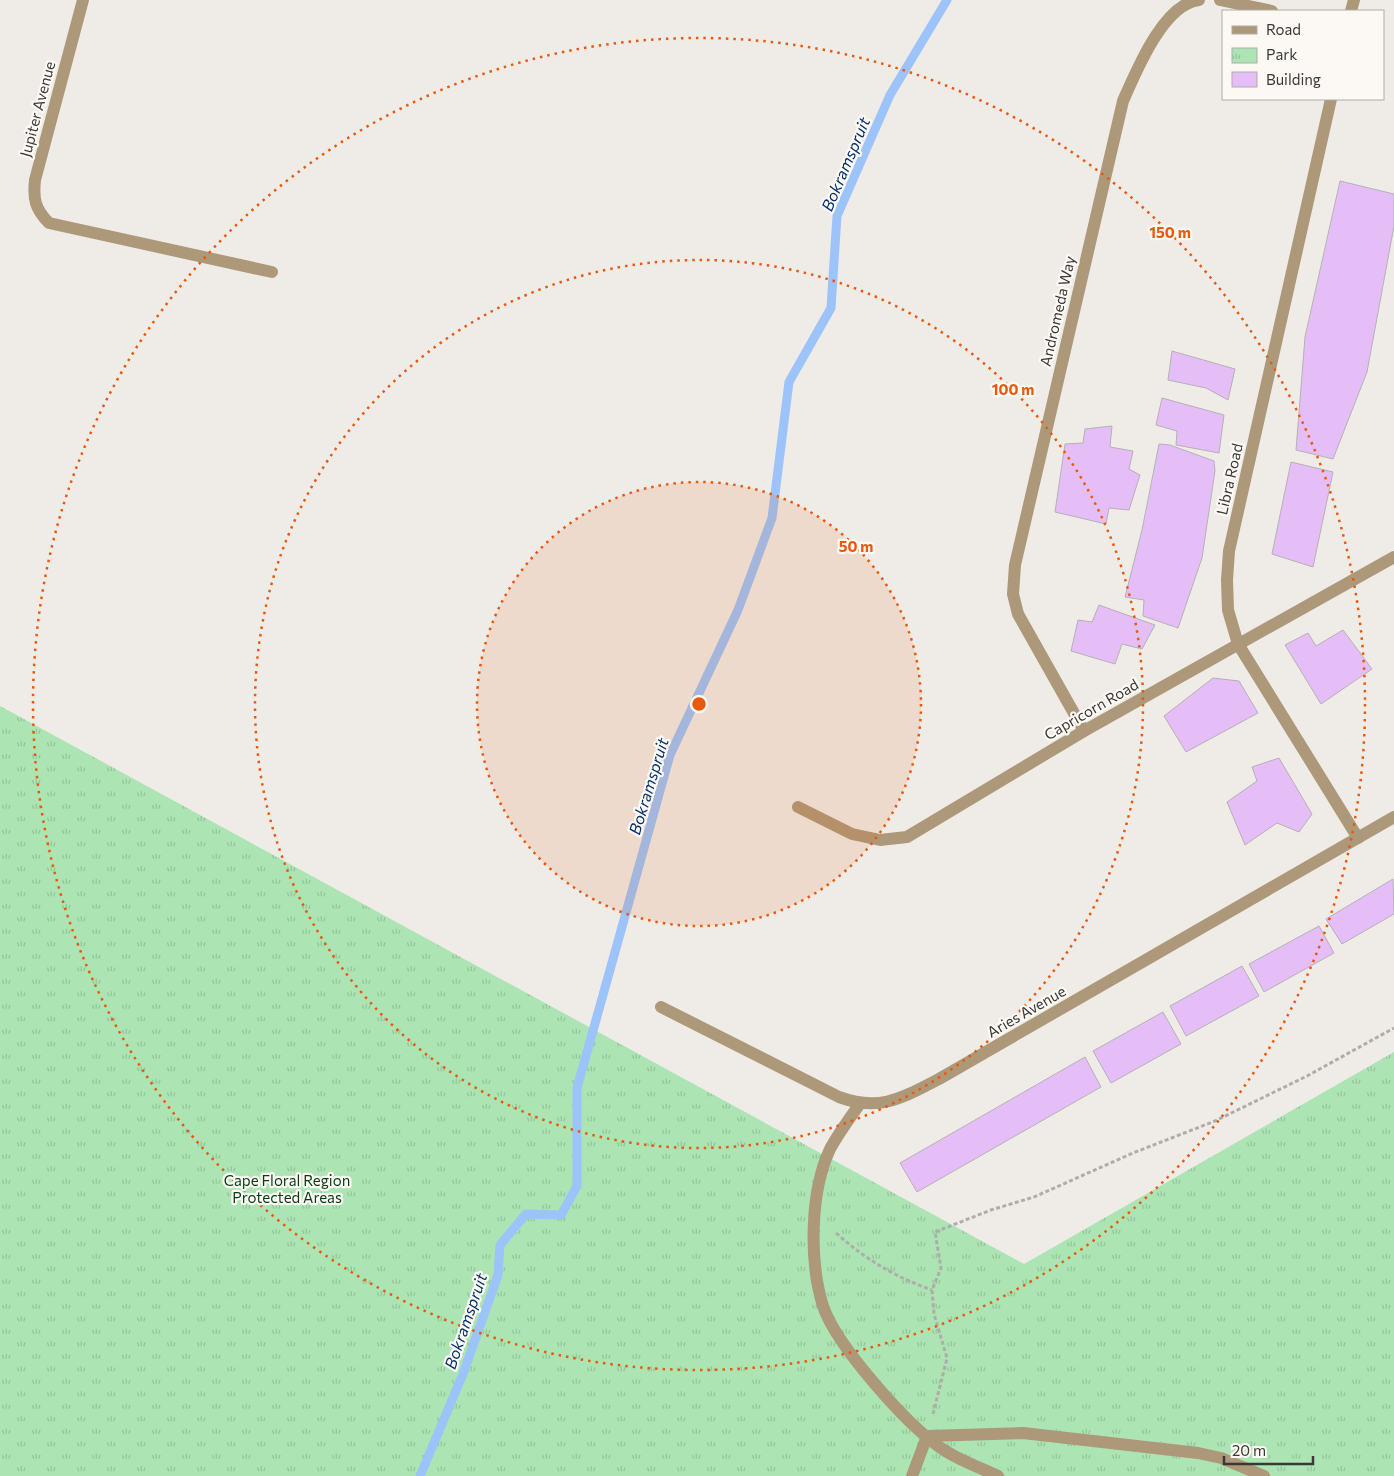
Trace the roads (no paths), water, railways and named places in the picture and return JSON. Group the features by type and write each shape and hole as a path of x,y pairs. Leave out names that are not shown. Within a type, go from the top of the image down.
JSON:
{"street":[{"name":"Jupiter Avenue","path":"83,0 35,180 33,197 38,212 48,223 272,272"},
{"name":"Andromeda Way","path":"1084,731 1018,614 1013,594 1015,565 1123,101 1142,58 1167,21 1185,5 1199,0"},
{"path":"1220,0 1267,10"},
{"name":"Libra Road","path":"1331,100 1229,550 1228,610 1238,644 1358,838"},
{"name":"Capricorn Road","path":"798,807 852,834 880,840 907,836 1084,731 1394,557"},
{"name":"Aries Avenue","path":"661,1007 839,1097 859,1105 890,1101 910,1094 939,1079 1394,817"},
{"path":"859,1105 830,1150 818,1188 815,1214 815,1251 823,1306 830,1323 869,1375 927,1436 954,1456 998,1476"},
{"path":"927,1436 1023,1433 1198,1453 1221,1458 1264,1476"},
{"path":"912,1476 927,1436"}],"waterway":[{"name":"Bokramspruit","path":"420,1476 463,1374 498,1275 500,1245 526,1214 561,1215 577,1186 577,1088 670,755 738,610 772,518 789,382 831,308 837,216 890,95 947,0"}],"park label":[{"name":"Cape Floral Region Protected Areas","path":"287,1188"}]}
